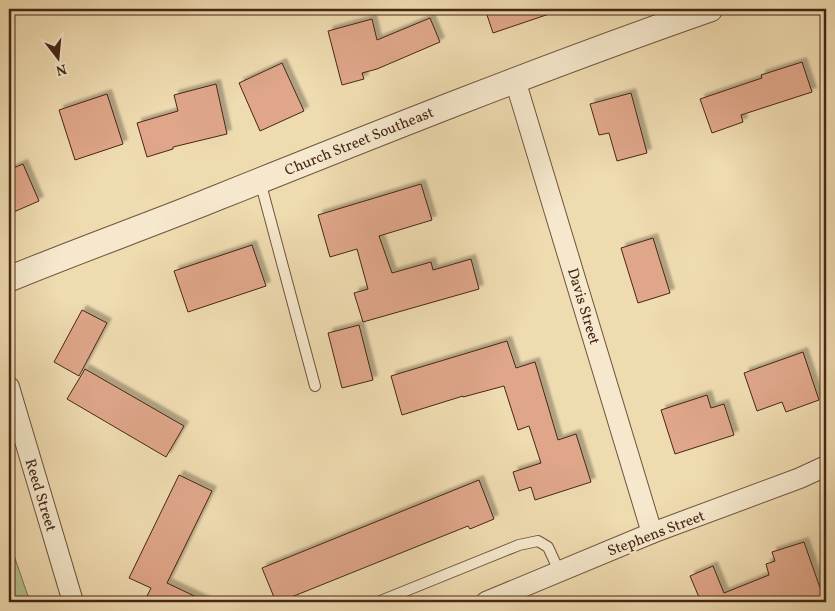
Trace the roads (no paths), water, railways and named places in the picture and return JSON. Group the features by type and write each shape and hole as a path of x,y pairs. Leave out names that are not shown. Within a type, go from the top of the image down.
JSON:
{"street":[{"name":"Church Street Southeast","path":"9,279 516,80 710,9"},
{"name":"Davis Street","path":"516,80 652,533"},
{"name":"Reed Street","path":"9,387 73,602"},
{"name":"Stephens Street","path":"486,602 652,533 800,478 826,466"}],"lane":[{"path":"260,180 315,386"},
{"path":"378,602 519,545 538,541 548,547 559,571"}]}
